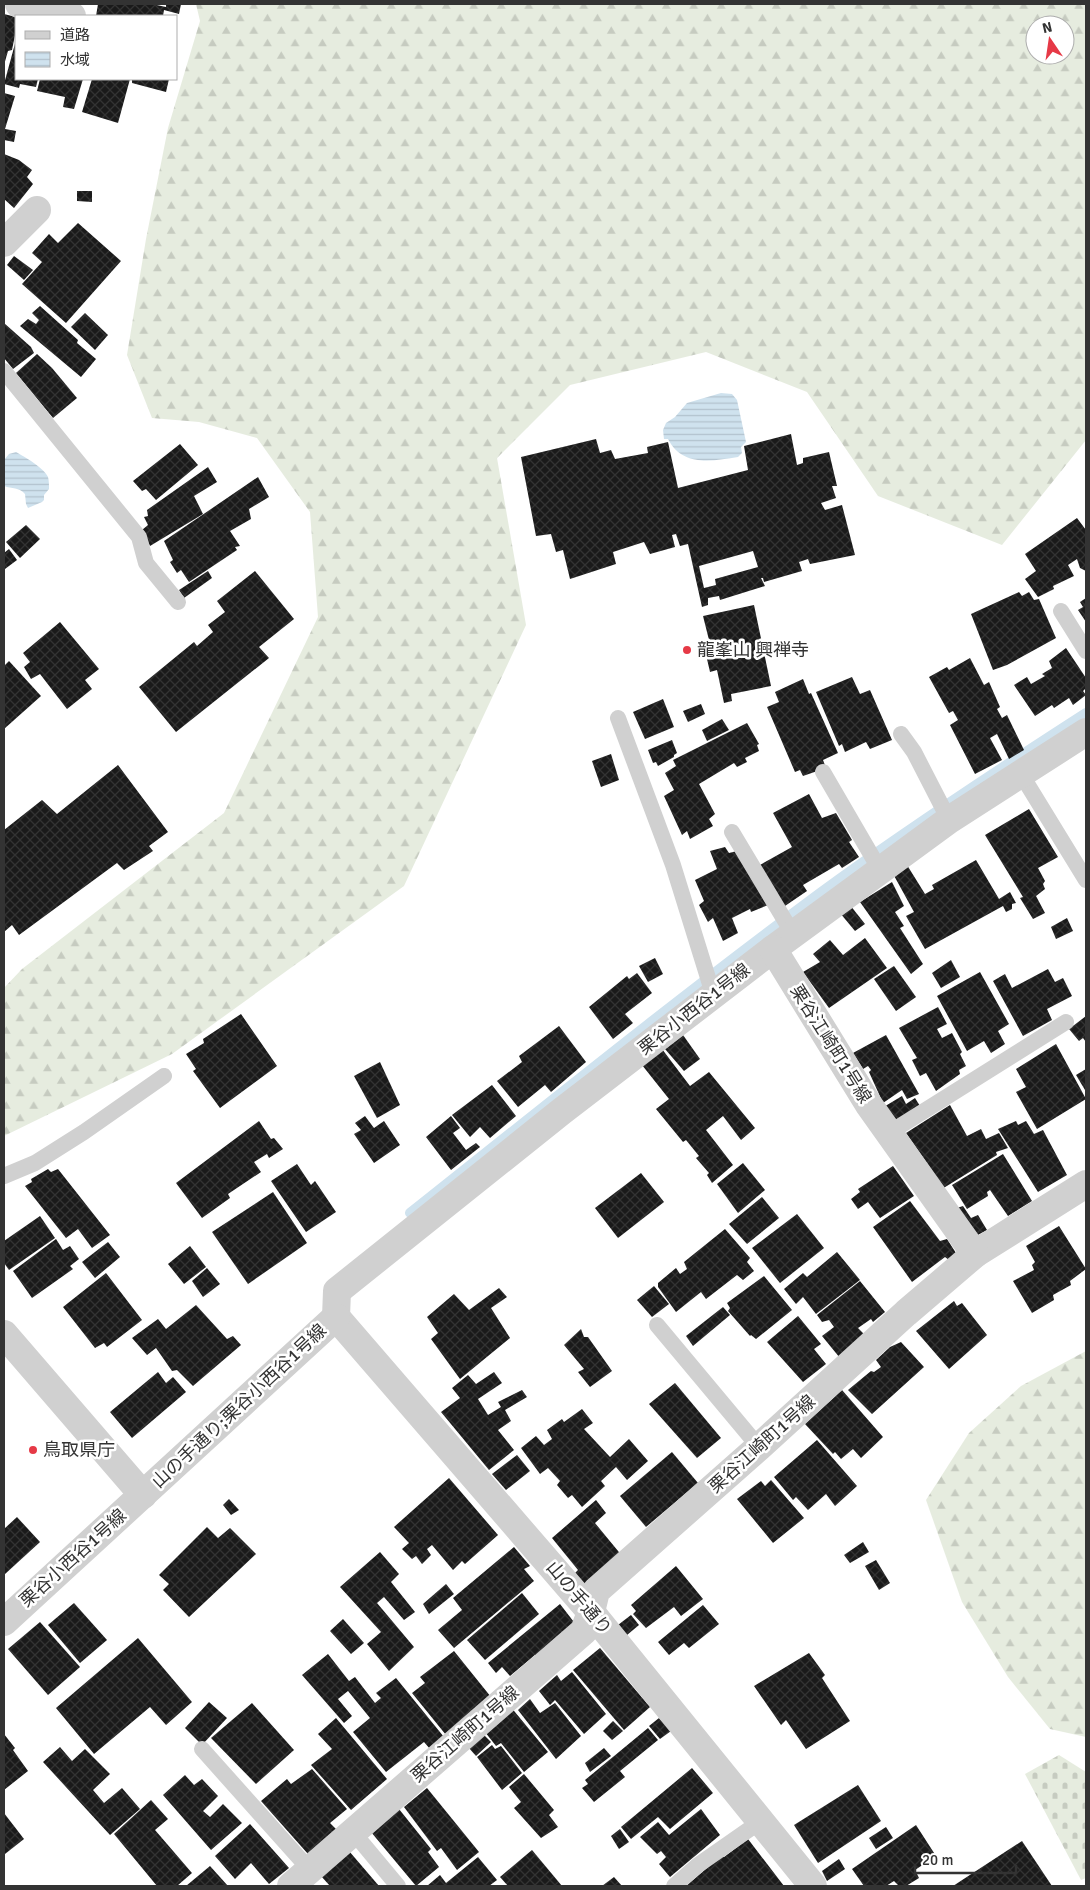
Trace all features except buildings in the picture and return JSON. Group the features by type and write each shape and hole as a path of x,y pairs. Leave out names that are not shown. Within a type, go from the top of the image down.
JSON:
{"street":[{"path":"19,4 68,15"},
{"path":"4,243 37,210"},
{"name":"栗谷小西谷1号線","path":"336,1317 337,1291 562,1111 713,994 949,820 1086,732"},
{"name":"栗谷江崎町1号線","path":"301,1878 584,1631 596,1591 759,1447 906,1313 975,1254 868,1105 783,942"},
{"path":"975,1254 1086,1184"},
{"name":"山の手通り;栗谷小西谷1号線","path":"143,1495 336,1317"},
{"name":"山の手通り","path":"336,1317 591,1612 813,1886"},
{"path":"4,1334 143,1495"},
{"name":"栗谷小西谷1号線","path":"4,1622 143,1495"}],"lane":[{"path":"4,371 139,537 146,563 178,602"},
{"path":"1061,611 1086,651"},
{"path":"618,718 673,865 713,994"},
{"path":"901,734 914,752 949,820"},
{"path":"823,772 880,870"},
{"path":"1022,774 1086,880"},
{"path":"732,832 783,942"},
{"path":"889,1133 1066,1022"},
{"path":"4,1176 35,1164 164,1076"},
{"path":"657,1325 759,1447"},
{"path":"202,1749 301,1878"},
{"path":"674,1886 710,1856 761,1821"},
{"path":"352,1832 398,1886"}],"green space":[{"path":"196,4 1086,4 1086,440 1002,545 878,496 807,392 706,352 570,385 497,458 526,625 404,886 172,1054 4,1136 4,988 22,969 224,813 318,617 310,512 257,438 199,422 152,418 127,355 146,239 168,128 200,21"},
{"path":"1086,1351 1086,1737 1050,1729 1008,1677 962,1602 926,1500 969,1433 1021,1386"},
{"path":"1059,1755 1086,1772 1086,1878 1081,1880 1025,1774"}],"water":[{"path":"721,393 732,394 737,400 746,442 741,447 742,453 738,457 718,460 689,458 674,448 668,439 664,439 663,430 666,423 675,417 687,403"},
{"path":"16,452 38,466 48,478 49,489 44,495 44,500 28,508 23,492 4,486 4,460 9,454"}],"waterway":[{"path":"410,1213 665,1011 820,893 951,801 1086,713"}],"place":[{"name":"龍峯山 興禅寺","path":"687,650"},
{"name":"鳥取県庁","path":"33,1450"}]}
